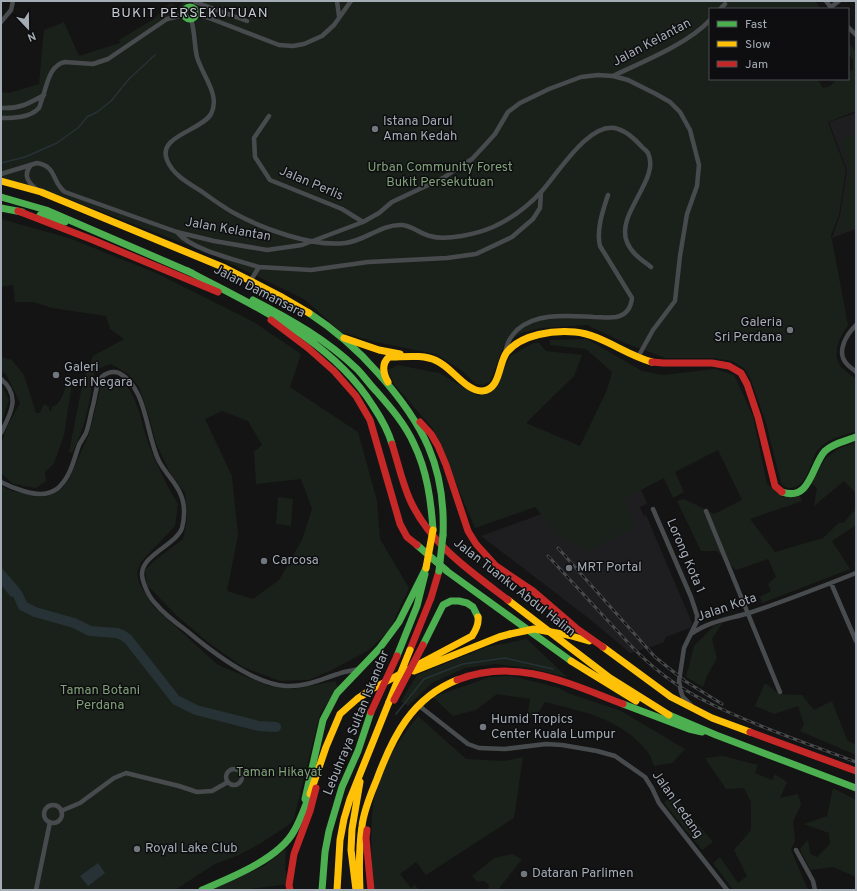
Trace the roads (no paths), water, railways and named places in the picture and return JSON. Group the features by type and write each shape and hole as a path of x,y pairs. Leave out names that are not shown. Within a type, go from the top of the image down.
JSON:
{"main road":[{"path":"190,7 194,9 187,18 184,15 186,8 190,7"},
{"name":"Jalan Damansara","path":"1,181 41,192 225,268 251,280 297,306 342,338 392,387 407,406 422,430 435,463 442,497 444,535 438,571"},
{"name":"Jalan Damansara","path":"1,197 46,210 245,296 284,315 322,340 356,369 398,416 415,444 425,472 430,495 433,530 426,568"},
{"path":"1,208 44,216 88,228"},
{"path":"18,211 136,257 242,303 259,312 292,335 334,371 356,396 370,420 400,524 407,537 448,572 566,658 643,705 663,712"},
{"name":"Jalan Tuanku Abdul Halim","path":"188,271 255,306 315,344 335,361 361,388 390,436 408,497 416,514 445,552 605,674 663,712 716,735 856,788"},
{"name":"Jalan Damansara","path":"342,338 379,350 430,359 442,364 473,388 483,391 493,386 496,382 505,356 510,349 522,340 535,336 556,333 569,332 587,334 638,357 654,362 695,362 730,366 740,372 746,383 757,411 775,486 780,491 786,493 799,492 804,487 814,474 822,454 829,447 856,437"},
{"name":"Jalan Damansara","path":"392,387 384,372 383,364 385,360 389,357 412,357"},
{"name":"Jalan Tuanku Abdul Halim","path":"407,406 431,434 438,446 446,465 468,531 476,544 496,566 533,591 576,628 671,697 701,713 856,771"},
{"path":"303,813 306,791 323,720 338,693 379,649 399,622 426,568"},
{"name":"Lebuhraya Sultan Iskandar","path":"322,890 325,852 329,830 342,787 358,752 371,712 397,656 417,604 423,587 426,568"},
{"name":"Lebuhraya Sultan Iskandar","path":"337,890 340,840 350,799 373,740 392,701 410,650 431,598 438,571"},
{"path":"202,890 241,874 268,858 287,841 294,832 303,813 326,747 340,714 357,698 372,689 472,636 476,632 479,616 474,607 468,602 461,600 450,601 443,605 423,645 392,701"},
{"path":"372,689 499,637 534,629 568,635 597,644"},
{"path":"360,890 359,865 362,825 368,802 386,752 394,736 418,705 433,692 458,679 479,673 500,670 529,673 575,685 689,729 716,735"},
{"path":"290,890 288,885 294,854 310,811 326,747"},
{"path":"356,890 351,850 352,829 363,768"},
{"path":"368,802 366,838 371,890"}],"street":[{"path":"1,22 11,10 13,1"},
{"path":"337,1 339,16"},
{"path":"194,9 209,18 279,45 293,46 304,44 322,36 334,25 351,1"},
{"path":"826,1 832,8 839,1"},
{"path":"721,8 725,4"},
{"path":"194,9 247,21"},
{"path":"194,9 194,29 197,55 212,91 214,98 213,107 208,118 203,123 171,141 167,147 166,155 168,163 182,178 233,213 292,237 330,244 360,240 384,228 401,225 413,227 427,236 436,238 466,236 492,228 514,215 541,192 578,148 595,133 603,129 616,128 632,136 648,153 650,165 648,177 633,206 625,229 627,242 638,257 651,267"},
{"path":"1,118 22,117 31,114 39,108 52,71 56,65 65,62 93,64 108,59 167,19 184,15"},
{"name":"Jalan Kelantan","path":"1,174 37,163 42,164 47,166 53,174 60,189 65,192 177,232 214,241 267,250 302,245 363,222 379,213 392,202 443,178 472,159 495,134 508,112 520,103 549,89 581,77 598,75 613,76 684,41 704,27 709,21"},
{"path":"849,27 856,36"},
{"path":"613,76 641,86 670,102 680,112 690,130 699,165 697,186 687,214 675,301 653,330 638,357"},
{"path":"1,108 22,107 44,95"},
{"name":"Jalan Perlis","path":"269,116 254,138 254,157 270,180 342,209 363,222"},
{"path":"31,165 27,170 27,177 32,185 41,192"},
{"path":"177,232 182,238 193,244 259,267 312,270 368,262 447,258 476,254 512,237 533,219 540,208 541,192"},
{"path":"505,356 510,339 524,324 538,319 569,316 616,317 626,312 630,308 632,298 599,242 601,219 608,195"},
{"path":"251,280 259,267"},
{"path":"856,325 844,341 842,349 844,361 856,372"},
{"path":"1,482 13,487 46,494 60,487 72,467 80,444 86,433 99,380 106,374 114,372 120,374 136,389 147,420 152,443 158,460 180,494 183,505 182,527 179,534 145,564 142,571 142,577 146,588 155,603 207,649 253,676 286,686 301,686 341,673 359,669"},
{"path":"1,379 10,390 13,399 11,413 1,433"},
{"name":"Lorong Kota 1","path":"653,509 691,597 697,615 697,621 690,635"},
{"path":"706,511 780,692"},
{"name":"Jalan Kota","path":"701,713 683,697 679,687 684,648 690,635 713,622 748,613 856,573"},
{"path":"831,583 856,641"},
{"path":"341,673 351,678"},
{"name":"Jalan Ledang","path":"418,705 468,744 479,748 505,749 546,744 597,751 615,756 645,777 659,803 727,890"},
{"path":"61,812 80,803 114,778 126,774 179,786 197,792 212,791 228,782"},
{"path":"50,805 58,807 61,812 60,819 57,822 50,822 45,817 44,812 50,805"},
{"path":"36,890 50,822"},
{"path":"796,850 813,881 816,890"}],"waterway":[{"path":"1,163 25,157 57,143 79,127 87,117 97,112 111,101 129,79 155,55"},
{"path":"1,575 18,595 23,606 35,612 74,623 90,631 117,633 128,639 176,700 196,710 259,726 276,727"},
{"path":"396,714 424,679 463,664 505,658 553,669"}],"railway":[{"path":"558,548 655,657 685,681 722,704"},
{"path":"548,556 634,649 654,668 676,684 707,702 739,717 856,762"}],"place":[{"name":"Istana Darul Aman Kedah","path":"375,129"},
{"name":"Galeria Sri Perdana","path":"790,330"},
{"name":"Galeri Seri Negara","path":"56,375"},
{"name":"Carcosa","path":"264,561"},
{"name":"MRT Portal","path":"569,568"},
{"name":"Humid Tropics Center Kuala Lumpur","path":"483,727"},
{"name":"Royal Lake Club","path":"137,849"},
{"name":"Dataran Parlimen","path":"524,874"}],"district":[{"name":"BUKIT PERSEKUTUAN","path":"190,13"}],"park label":[{"name":"Urban Community Forest Bukit Persekutuan","path":"440,176"},
{"name":"Taman Botani Perdana","path":"100,698"},
{"name":"Taman Hikayat","path":"279,773"}]}
